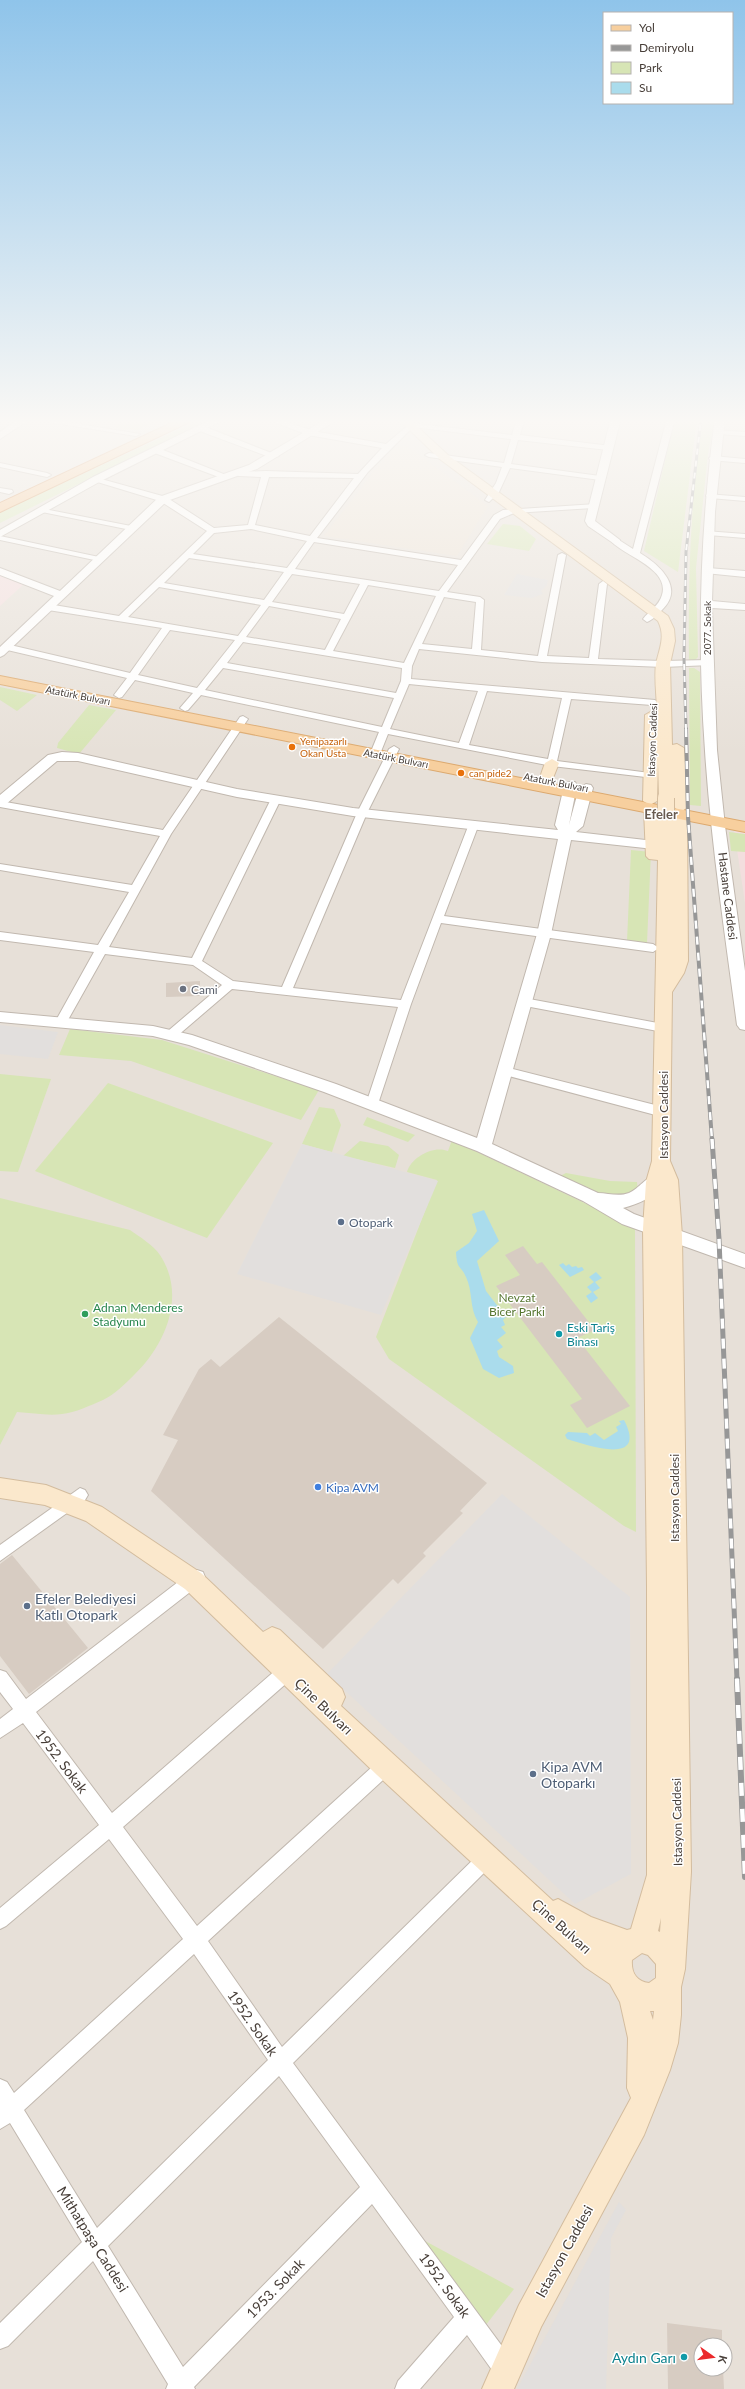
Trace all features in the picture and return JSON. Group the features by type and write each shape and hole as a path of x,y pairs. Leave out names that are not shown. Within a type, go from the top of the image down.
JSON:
{"main road":[{"path":"532,529 562,555 603,584 652,615"},
{"path":"535,529 652,615 659,634 660,656 663,664 656,803"},
{"name":"Atatürk Bulvarı","path":"0,672 185,708 240,723"},
{"name":"Atatürk Bulvarı","path":"0,680 240,723 568,789 656,803 676,813 719,818 745,819"},
{"path":"663,682 674,700 680,961 676,973 665,993"},
{"name":"Istasyon Caddesi","path":"663,682 652,702 650,776 656,803 654,845 654,971 665,993 661,1161 669,1180 668,1230 678,1872 669,1978"},
{"name":"Ataturk Bulvarı","path":"384,751 546,780 568,789"},
{"path":"546,780 552,763"},
{"name":"Atatürk Bulvarı","path":"719,818 745,827"},
{"path":"638,2118 645,2051 638,2010 624,1982 619,1957 634,1941 660,1875 659,1554 668,1230 655,1182 661,1161"},
{"name":"Çine Bulvarı","path":"0,1478 49,1485 76,1499 94,1514 197,1577 293,1667 390,1762 491,1855 595,1957 624,1982 645,1997 653,1997 669,1978 664,1952 654,1943 634,1941 564,1917 491,1855"},
{"name":"Çine Bulvarı","path":"0,1488 76,1499"},
{"path":"638,2118 656,2069 662,2042 669,2007 669,1978"},
{"name":"Istasyon Caddesi","path":"502,2379 530,2315 638,2118"}],"street":[{"path":"3,650 129,529"},
{"path":"121,619 212,531 227,529"},
{"path":"263,529 311,539 462,563"},
{"path":"185,708 222,665 290,572 318,529"},
{"path":"286,991 362,813 384,751 385,729 406,680 407,666 441,594 462,563 488,529"},
{"path":"599,529 636,554 667,579 669,591 666,601 652,615"},
{"path":"636,554 642,529"},
{"name":"2077. Sokak","path":"708,529 708,663 719,818"},
{"path":"708,533 745,536"},
{"path":"0,538 99,558"},
{"path":"188,555 290,572 480,600 476,652"},
{"path":"542,659 562,555"},
{"path":"0,571 61,595"},
{"path":"708,571 745,574"},
{"path":"328,653 345,617 365,582"},
{"path":"157,584 345,617"},
{"path":"593,661 603,584"},
{"path":"707,604 745,607"},
{"path":"48,607 240,640 407,666"},
{"path":"119,695 167,627"},
{"path":"416,646 542,659 663,664 708,663"},
{"path":"3,650 133,676 200,692 385,729 463,747 552,763 650,776"},
{"path":"222,665 400,696"},
{"path":"406,680 567,696 652,702"},
{"path":"463,747 484,688"},
{"path":"552,763 567,696"},
{"path":"60,1024 166,834 240,723"},
{"path":"0,803 53,758 62,756 78,757 198,784 362,813 566,834 654,845"},
{"path":"483,1147 544,934 566,834 562,825 568,789"},
{"path":"566,834 576,826 585,792"},
{"path":"196,962 276,799"},
{"path":"0,803 166,834"},
{"name":"Hastane Caddesi","path":"719,818 745,1025"},
{"path":"372,1104 405,1004 474,824"},
{"path":"0,867 134,889"},
{"path":"437,919 653,948"},
{"path":"0,936 196,962 230,985 405,1004"},
{"path":"172,1034 230,985"},
{"path":"524,1002 663,1028"},
{"path":"0,1017 172,1034 372,1104 483,1147 589,1196 628,1219 668,1230"},
{"path":"505,1071 663,1112"},
{"path":"609,1202 638,1197 655,1182"},
{"path":"589,1196 609,1202 668,1230 745,1261"},
{"path":"0,1554 76,1499"},
{"path":"0,1730 197,1577"},
{"path":"0,1920 111,1826 293,1667"},
{"name":"1952. Sokak","path":"0,1678 196,1940 280,2062 374,2187 468,2317 502,2379"},
{"path":"6,2113 390,1762"},
{"path":"0,2338 491,1855"},
{"name":"Mithatpaşa Caddesi","path":"0,2089 6,2113 96,2244 181,2388"},
{"name":"1953. Sokak","path":"181,2388 374,2187"},
{"path":"406,2389 468,2317"}],"shaded area":[{"path":"0,529 745,529 745,2389 0,2389"},
{"path":"329,529 473,529 457,556 324,536"},
{"path":"0,573 25,583 0,606"},
{"path":"517,574 548,580 547,585 541,591 543,594 532,598 504,595"},
{"path":"734,829 745,831 745,903"},
{"path":"0,1025 58,1032 48,1059 0,1054"},
{"name":"Otopark","path":"302,1144 438,1181 381,1315 237,1274"},
{"name":"Kipa AVM Otoparkı","path":"502,1494 630,1597 631,1874 575,1904 327,1674"},
{"path":"619,2202 626,2210 611,2238 606,2389 517,2389"}],"green space":[{"path":"499,529 524,529 536,539 529,551 487,544"},
{"path":"649,529 683,529 678,572 644,551"},
{"path":"692,529 700,529 696,568 698,657 692,663 689,663 689,601"},
{"path":"689,668 694,668 700,672 701,806 690,805"},
{"path":"0,687 37,695 17,711 0,700"},
{"path":"89,705 116,710 79,754 57,748 58,743"},
{"path":"729,832 745,834 745,852 731,851"},
{"path":"631,850 651,852 647,943 627,941"},
{"path":"70,1029 162,1040 319,1090 301,1120 131,1061 59,1055"},
{"path":"0,1074 51,1079 18,1172 0,1171"},
{"path":"108,1083 273,1143 207,1238 35,1171"},
{"path":"319,1107 334,1109 341,1125 332,1152 302,1144"},
{"path":"367,1117 415,1135 408,1142 363,1125"},
{"name":"Nevzat Bicer Parki","path":"452,1140 635,1227 636,1532 624,1526 389,1359 376,1337 437,1180 407,1172 409,1167 418,1157 430,1151 448,1151"},
{"path":"360,1141 388,1146 399,1155 395,1168 343,1156"},
{"path":"566,1173 610,1181 637,1182 638,1193 603,1197 560,1176"},
{"name":"Adnan Menderes Stadyumu","path":"0,1198 130,1230 142,1238 160,1255 168,1271 172,1287 172,1303 169,1319 163,1335 155,1349 145,1363 119,1389 103,1400 72,1412 51,1415 17,1412 0,1445"},
{"path":"414,2235 514,2289 485,2326"}],"water":[{"path":"484,1210 499,1241 477,1261 486,1291 506,1317 503,1320 505,1325 501,1327 506,1333 497,1340 503,1347 497,1351 499,1357 513,1366 514,1373 499,1378 483,1369 470,1338 478,1322 473,1311 468,1282 456,1258 456,1252 469,1243 477,1231 472,1214"},
{"path":"563,1263 566,1266 569,1264 572,1267 582,1267 584,1270 570,1277 559,1265"},
{"path":"596,1272 602,1278 595,1282 600,1288 593,1292 598,1298 591,1303 586,1296 592,1292 587,1287 594,1282 589,1277"},
{"path":"624,1420 629,1434 628,1443 622,1448 601,1448 567,1439 565,1435 568,1432 587,1433 590,1436 595,1433 604,1440 618,1431 616,1427 621,1424 619,1421"}],"building":[{"name":"Cami","path":"200,981 200,996 166,997 166,983"},
{"name":"Eski Tariş Binası","path":"523,1246 537,1264 542,1262 595,1330 577,1338 630,1406 587,1428 570,1405 582,1399 496,1286 520,1275 505,1255"},
{"name":"Kipa AVM","path":"279,1317 487,1483 460,1511 463,1513 423,1553 426,1556 398,1584 393,1579 323,1649 151,1491 178,1440 163,1435 199,1369 211,1359 220,1367"},
{"name":"Efeler Belediyesi Katlı Otopark","path":"12,1555 88,1648 29,1694 0,1656 0,1564"},
{"name":"Aydın Garı","path":"667,2323 722,2330 722,2337 693,2337 693,2377 723,2377 724,2389 668,2389"}],"railway":[{"path":"686,730 684,658 686,552 689,529"},
{"path":"686,729 688,817 712,1140"},
{"path":"712,1139 719,1239 737,1680"},
{"path":"737,1679 745,1877"}],"place":[{"name":"Yenipazarlı Okan Usta","path":"292,747"},
{"name":"can pide2","path":"461,773"},
{"name":"Cami","path":"183,989"},
{"name":"Otopark","path":"341,1222"},
{"name":"Adnan Menderes Stadyumu","path":"85,1314"},
{"name":"Eski Tariş Binası","path":"559,1334"},
{"name":"Kipa AVM","path":"318,1487"},
{"name":"Efeler Belediyesi Katlı Otopark","path":"27,1606"},
{"name":"Kipa AVM Otoparkı","path":"533,1774"},
{"name":"Aydın Garı","path":"684,2357"}],"district":[{"name":"Efeler","path":"661,814"}]}
